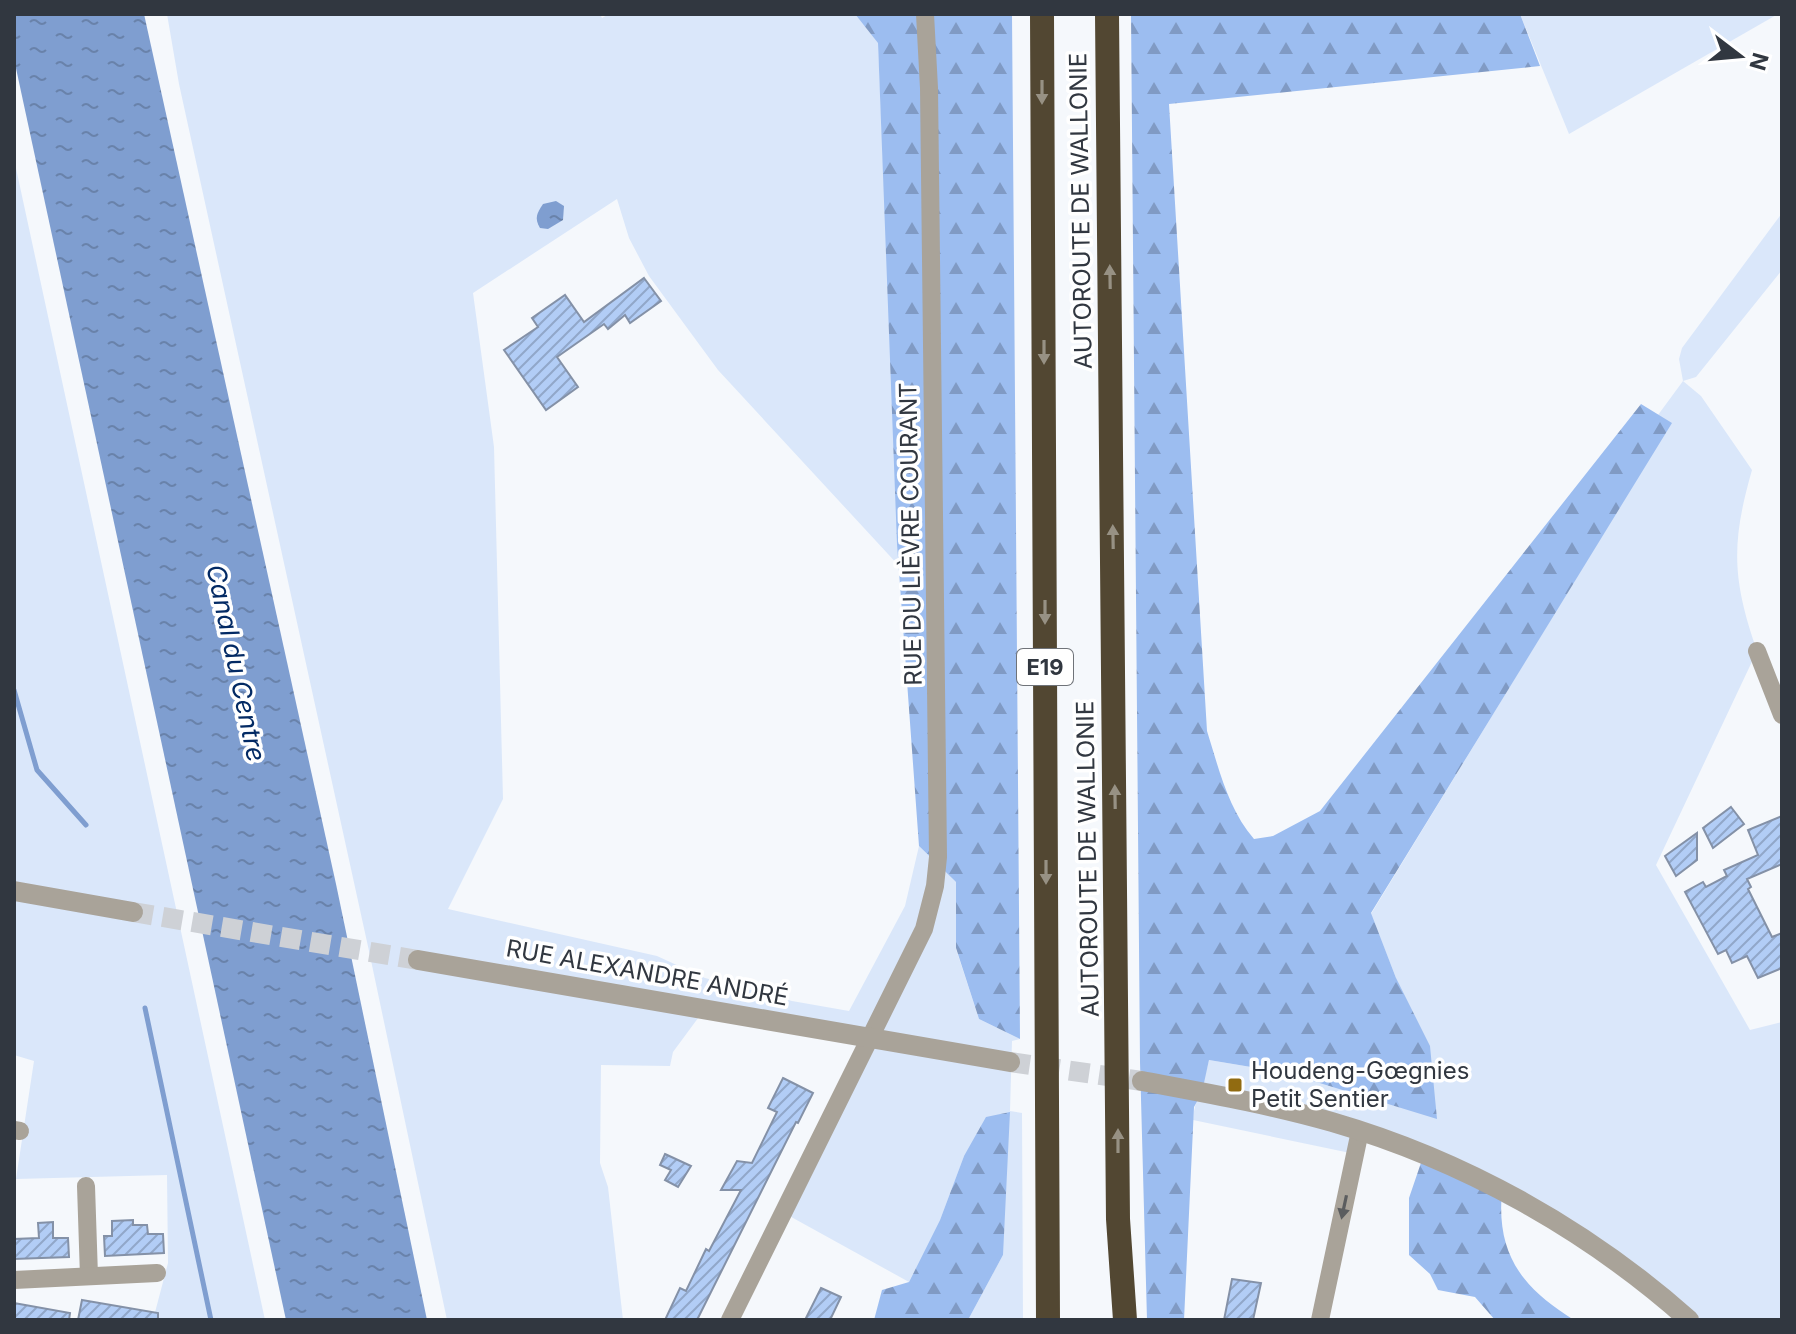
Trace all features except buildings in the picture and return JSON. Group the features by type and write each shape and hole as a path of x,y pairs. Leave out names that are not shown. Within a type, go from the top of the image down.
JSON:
{"highway":[{"name":"AUTOROUTE DE WALLONIE","path":"1042,14 1048,1320"},
{"name":"AUTOROUTE DE WALLONIE","path":"1107,14 1118,1219 1125,1320"},
{"path":"1114,1320 1118,1219"}],"street":[{"name":"RUE DU LIÈVRE COURANT","path":"730,1320 924,929 933,897 938,857 929,88 925,14"},
{"path":"1757,651 1782,715"},
{"path":"14,891 133,912"},
{"name":"RUE ALEXANDRE ANDRÉ","path":"418,960 1010,1062"},
{"path":"1142,1081 1277,1108 1360,1131 1460,1170 1536,1210 1635,1275 1689,1320"},
{"path":"1320,1320 1360,1131"},
{"path":"86,1186 89,1276"},
{"path":"14,1280 157,1273"}],"shaded area":[{"path":"167,14 600,14 602,18 609,14 855,14 878,42 900,567 718,370 649,276 629,238 617,199 473,293 494,447 503,799 448,909 657,956 705,978 792,1001 849,1011 905,906 919,846 956,882 956,949 979,1019 1020,1039 1012,1041 1010,1111 1022,1113 1023,1320 968,1320 1003,1255 964,1156 940,1220 909,1282 784,1213 868,1038 704,1010 673,1052 670,1066 601,1065 600,1163 608,1187 623,1320 447,1320 179,84"},
{"path":"1520,14 1778,14 1569,134"},
{"path":"14,159 265,1320 153,1320 168,1263 167,1175 16,1179 34,1061 14,1055"},
{"path":"1782,213 1782,270 1696,377 1683,381 1679,359 1682,348"},
{"path":"1683,381 1701,396 1752,470 1740,519 1737,561 1743,603 1757,651 1656,865 1750,1030 1782,1022 1782,1320 1689,1320 1606,1255 1361,1131 1355,1154 1193,1120 1209,1060 1287,1073 1396,978 1371,914 1671,423 1658,415"}],"green space":[{"path":"855,14 1012,14 1020,1039 979,1019 956,948 956,882 919,846 897,544 878,43"},
{"path":"1131,14 1520,14 1540,66 1169,104 1207,731 1231,802 1254,839 1273,836 1320,811 1641,404 1672,423 1371,913 1396,978 1430,1046 1437,1119 1287,1073 1209,1060 1202,1092 1194,1107 1184,1320 1147,1320 1140,1062"},
{"path":"1010,1112 1003,1255 968,1320 874,1320 882,1290 909,1282 940,1220 964,1156 986,1117"},
{"path":"1424,1154 1502,1191 1503,1233 1516,1267 1540,1295 1574,1320 1495,1320 1475,1297 1438,1290 1430,1274 1409,1255 1409,1198"}],"water":[{"name":"Canal du Centre","path":"14,14 144,14 336,884 427,1320 286,1320 14,59"},
{"path":"556,201 564,206 563,220 548,229 540,228 537,218 539,210 543,204"}],"waterway":[{"path":"14,690 37,770 86,825"},
{"path":"145,1008 211,1320"}],"tunnel":[{"path":"133,912 418,960"},
{"path":"1010,1062 1142,1081"}],"place":[{"name":"Houdeng-Gœgnies Petit Sentier","path":"1235,1085"}]}
